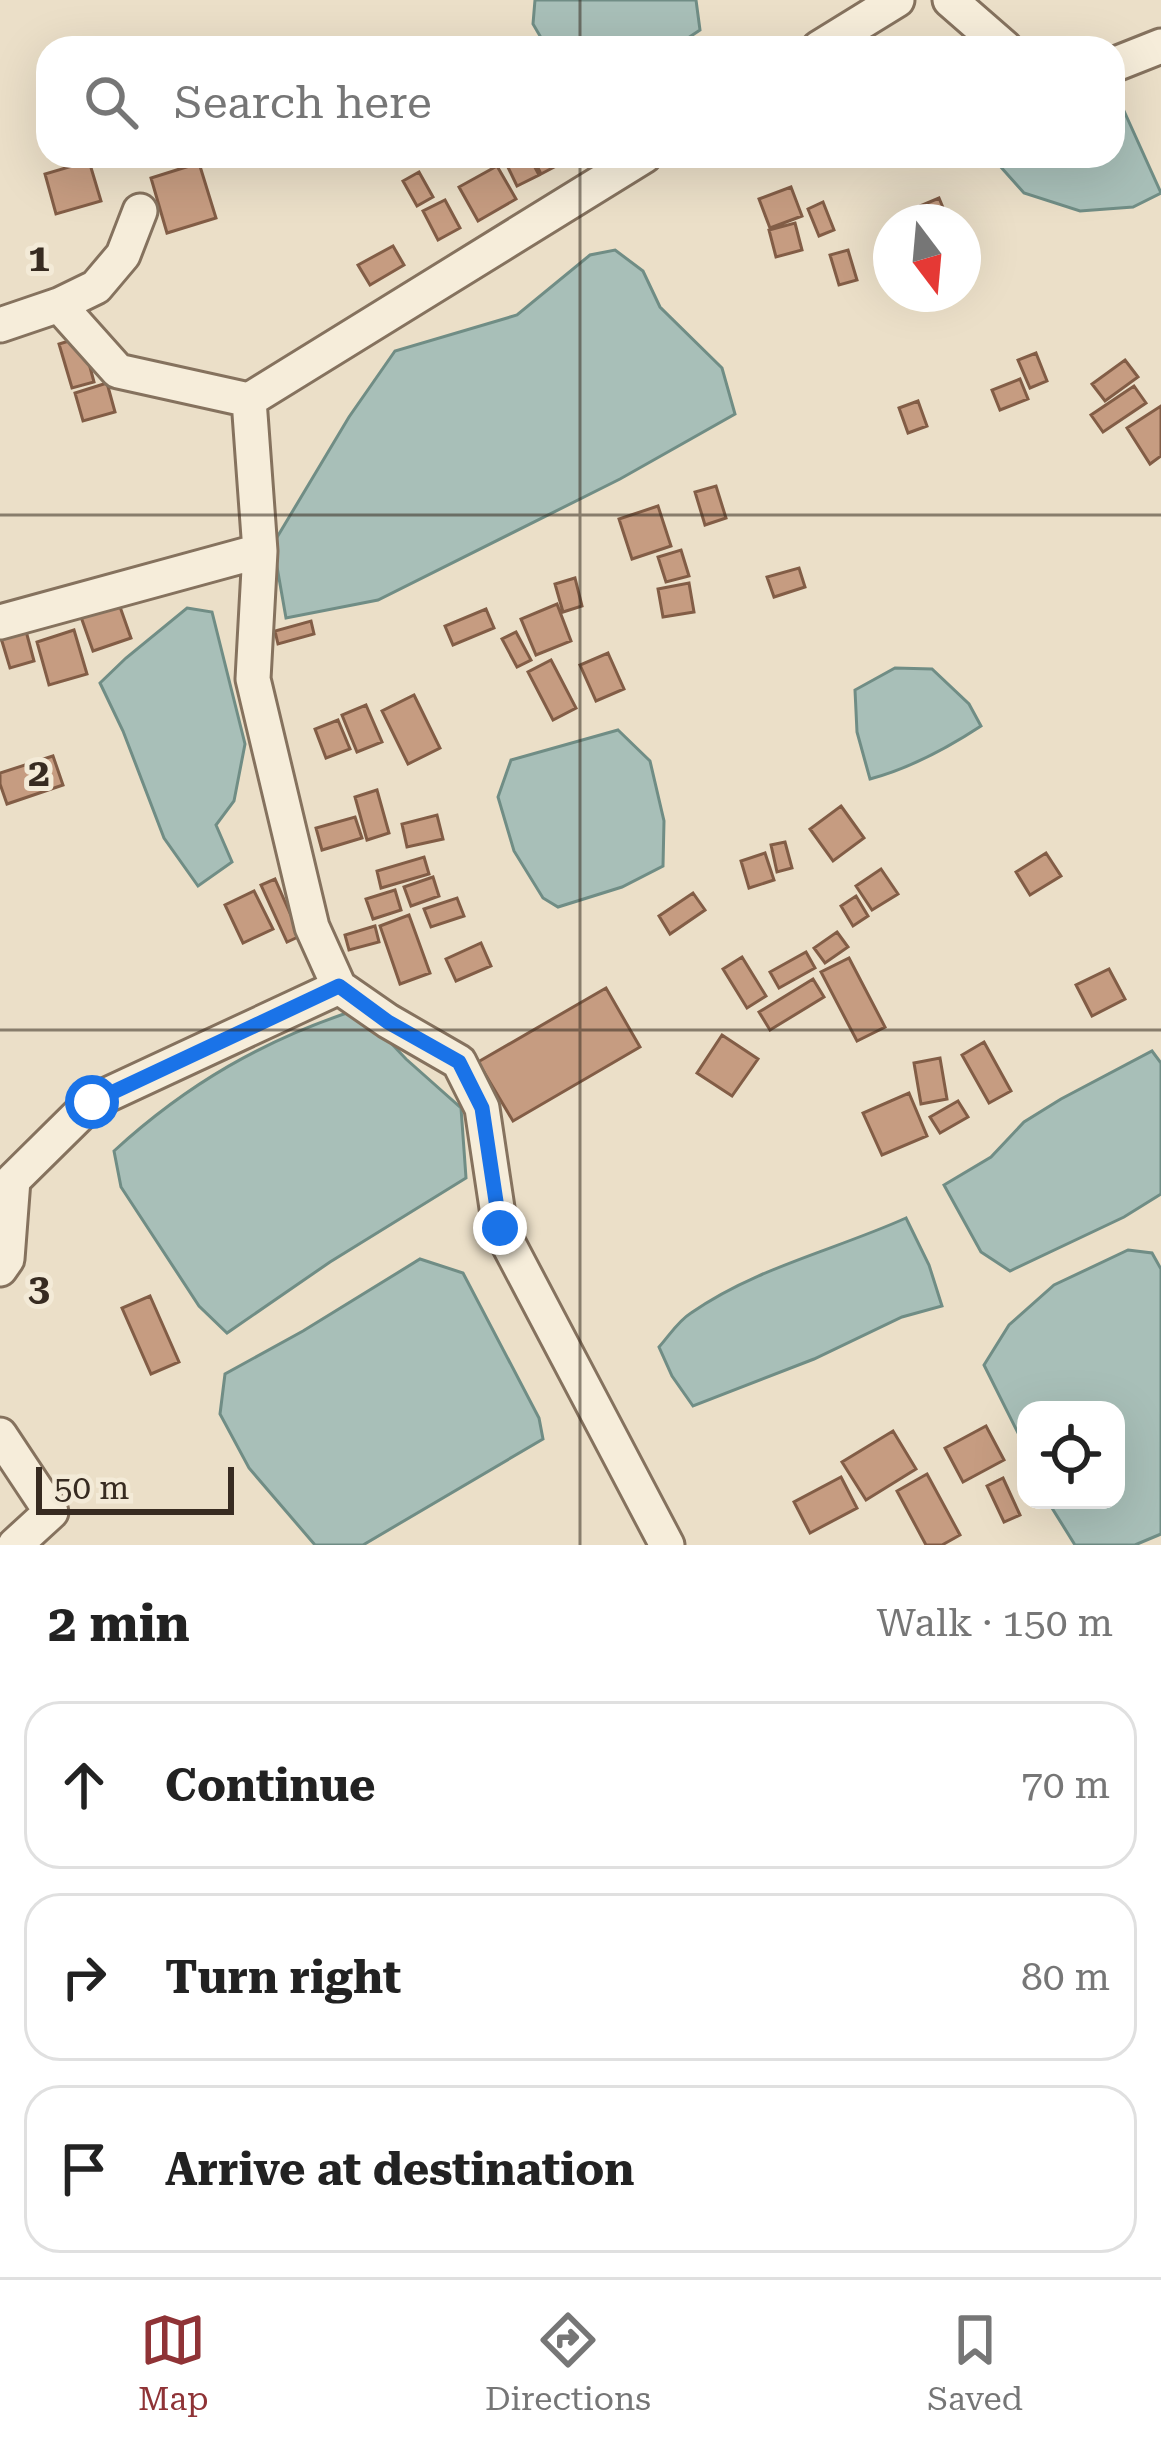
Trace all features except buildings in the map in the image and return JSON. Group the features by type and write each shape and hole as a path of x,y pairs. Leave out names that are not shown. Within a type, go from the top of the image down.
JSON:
{"street":[{"path":"838,36 897,0"},
{"path":"950,0 991,36"},
{"path":"1125,60 1161,46"},
{"path":"59,305 118,371 249,400 625,168"},
{"path":"0,325 59,305 96,286 123,256 140,211"},
{"path":"249,400 260,550 253,679 312,927 339,986 388,1022 459,1062 482,1108 500,1228 668,1545"},
{"path":"0,622 260,550"},
{"path":"0,1269 7,1258 13,1180 92,1102 339,986"},
{"path":"0,1435 51,1512 15,1545"}],"water":[{"path":"535,0 696,0 700,30 691,36 540,36 533,24"},
{"path":"1125,113 1161,193 1133,207 1080,211 1024,193 1002,168 1125,168"},
{"path":"615,250 643,271 660,307 722,368 735,414 620,479 378,600 286,618 273,544 349,417 395,351 517,315 590,255"},
{"path":"187,608 212,612 245,744 234,801 216,825 232,862 198,886 164,838 100,683"},
{"path":"895,668 932,669 969,704 981,726 928,757 870,779 857,732 855,690"},
{"path":"618,730 650,761 664,821 663,866 622,887 558,907 543,898 514,851 498,797 511,760"},
{"path":"359,1009 461,1108 466,1178 227,1333 199,1306 121,1187 114,1151 170,1105 229,1066 291,1034"},
{"path":"1152,1051 1161,1063 1161,1194 1124,1217 1010,1271 981,1252 944,1185 991,1157 1024,1122"},
{"path":"906,1218 942,1306 902,1317 814,1359 693,1406 659,1347 682,1320 742,1284"},
{"path":"1128,1250 1152,1253 1161,1269 1161,1534 1135,1545 1075,1545 1053,1509 1125,1509 1125,1401 1017,1401 1017,1431 984,1365 1009,1325 1054,1285"},
{"path":"420,1259 463,1273 539,1418 543,1439 363,1545 315,1545 249,1468 220,1414 225,1374"}],"route":[{"path":"92,1102 339,986 388,1022 459,1062 482,1108 500,1228"}]}
